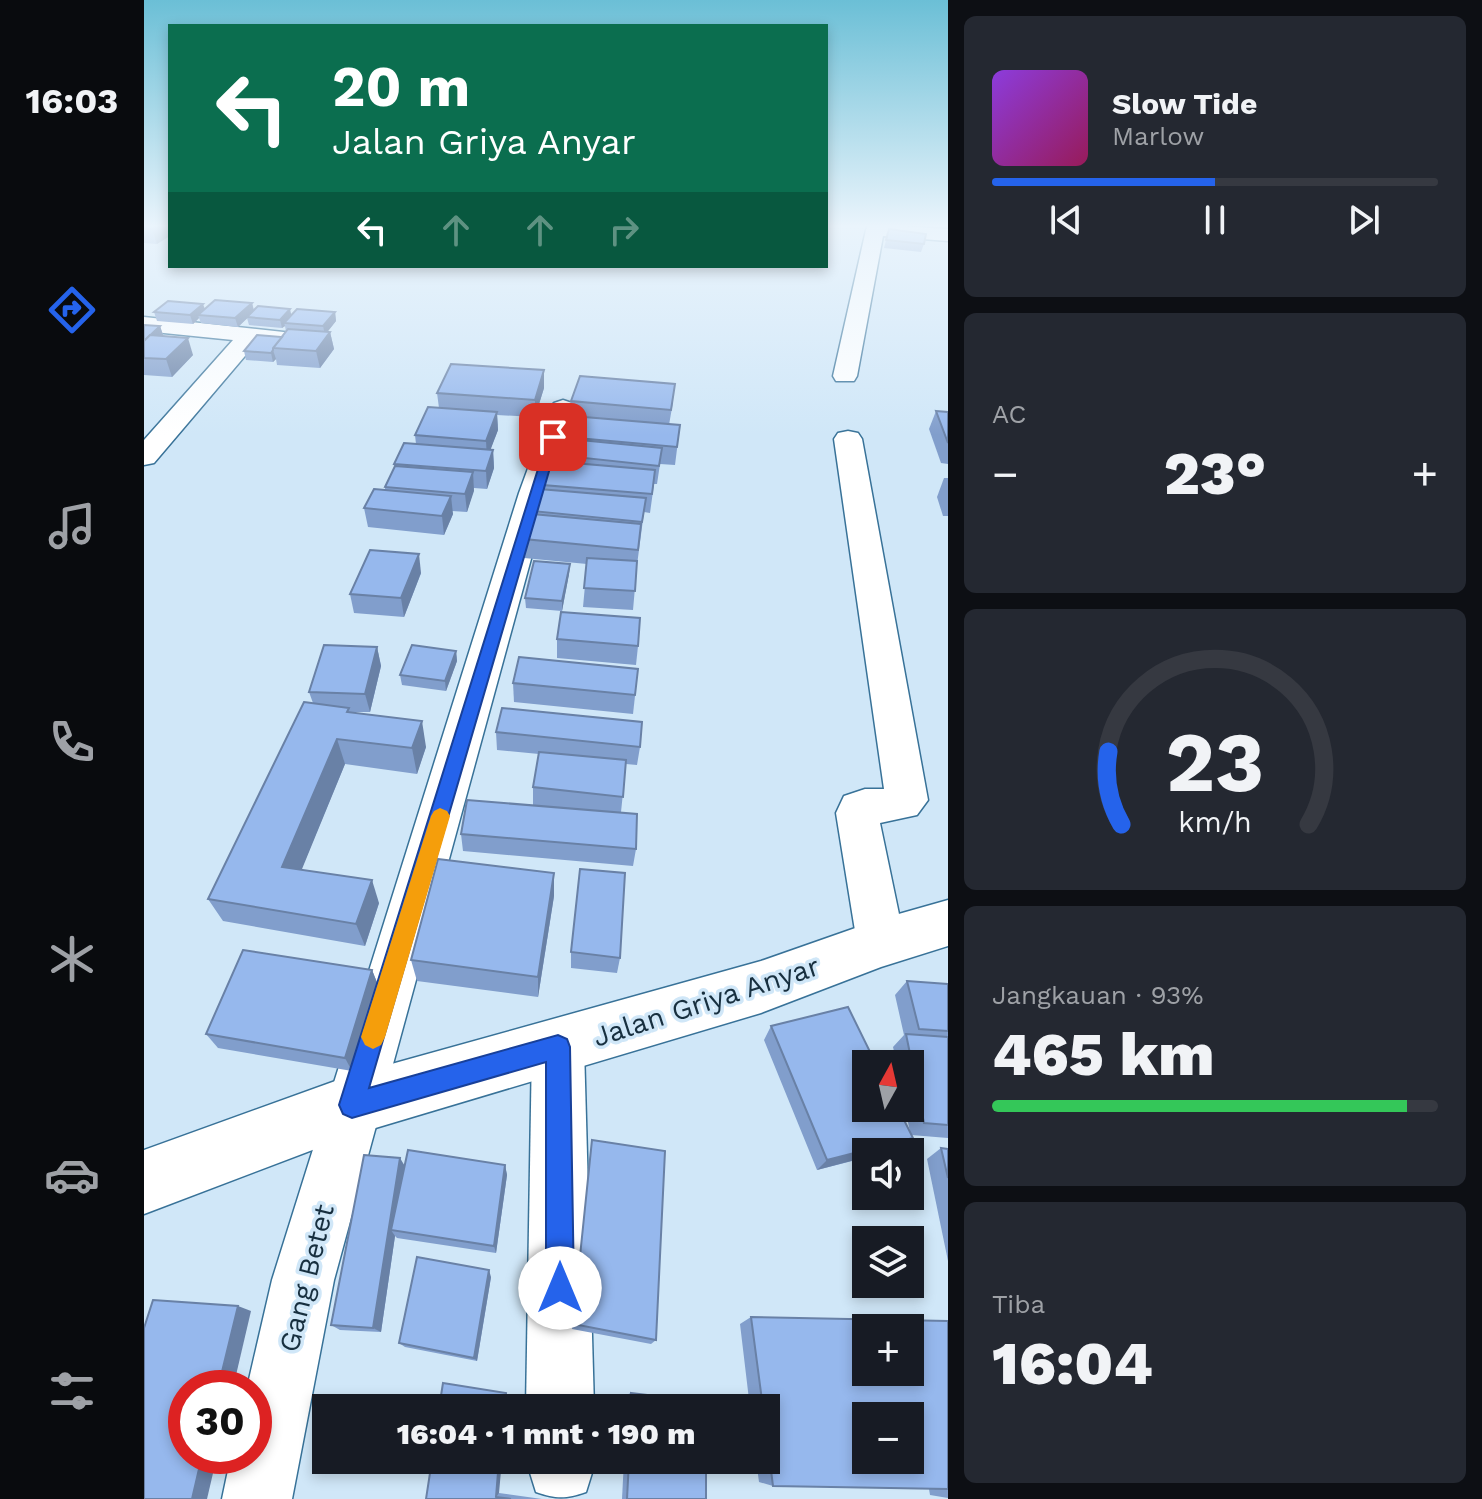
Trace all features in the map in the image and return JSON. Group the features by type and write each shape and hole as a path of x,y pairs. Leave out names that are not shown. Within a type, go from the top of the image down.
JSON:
{"street":[{"path":"845,376 862,295"},
{"path":"144,324 331,344"},
{"path":"144,457 250,336"},
{"name":"Gang Betet","path":"257,1499 303,1280 352,1105 455,769 534,493 563,408"},
{"path":"848,439 907,800 901,805 865,806 859,808 857,813 881,943"},
{"name":"Jalan Griya Anyar","path":"144,1182 352,1105 761,987 881,943 948,923"},
{"path":"558,1047 561,1394"}],"building":[{"path":"215,300 252,303 235,318 198,315"},
{"path":"168,301 203,304 190,315 154,312"},
{"path":"258,306 290,309 280,320 247,317"},
{"path":"297,309 335,312 323,326 284,323"},
{"path":"144,325 160,326 144,341"},
{"path":"288,329 330,332 316,351 273,348"},
{"path":"150,335 188,338 166,359 144,358 144,341"},
{"path":"257,335 282,337 271,353 244,351"},
{"path":"451,364 544,370 535,400 437,393"},
{"path":"580,376 675,384 671,410 571,401"},
{"path":"428,407 497,412 486,441 415,435"},
{"path":"936,411 948,412 948,443"},
{"path":"572,416 680,425 677,447 566,437"},
{"path":"580,440 662,448 659,466 575,457"},
{"path":"404,443 493,450 486,471 394,464"},
{"path":"550,461 655,470 652,494 543,485"},
{"path":"395,466 473,472 465,494 385,487"},
{"path":"374,489 451,496 442,516 364,508"},
{"path":"539,489 646,498 642,522 532,511"},
{"path":"532,514 641,524 638,550 524,539"},
{"path":"370,550 419,554 401,598 350,594"},
{"path":"587,558 637,561 635,591 584,588"},
{"path":"534,561 570,564 562,601 525,598"},
{"path":"561,612 640,618 638,646 557,639"},
{"path":"324,645 377,647 365,694 309,692"},
{"path":"412,645 456,651 445,681 400,675"},
{"path":"519,657 638,669 635,695 513,683"},
{"path":"304,702 349,708 347,712 422,721 412,748 337,739 282,867 372,880 356,924 208,899"},
{"path":"502,708 642,722 640,747 496,732"},
{"path":"539,752 626,760 623,797 533,787"},
{"path":"467,800 637,814 636,849 461,834"},
{"path":"438,859 554,873 538,977 411,960"},
{"path":"580,869 625,873 620,958 571,952"},
{"path":"243,950 372,970 345,1058 206,1034"},
{"path":"907,981 948,984 948,1031 919,1029"},
{"path":"848,1007 869,1050 852,1050 852,1122 905,1122 913,1138 852,1138 852,1154 827,1160 771,1026"},
{"path":"906,1034 948,1037 948,1125 924,1123 924,1050 909,1050"},
{"path":"592,1140 665,1151 656,1340 573,1324"},
{"path":"941,1148 948,1149 948,1178"},
{"path":"408,1150 505,1165 494,1246 391,1230"},
{"path":"364,1155 400,1158 373,1328 331,1325"},
{"path":"417,1257 489,1270 474,1358 399,1343"},
{"path":"153,1300 238,1306 222,1370 168,1370 168,1474 198,1474 192,1499 144,1499 144,1328"},
{"path":"751,1317 852,1319 852,1386 924,1386 924,1321 948,1321 948,1489 773,1486 771,1474 780,1474 780,1394 761,1394"},
{"path":"443,1383 506,1393 506,1394 441,1394"},
{"path":"430,1474 498,1474 496,1497 511,1499 426,1499"},
{"path":"628,1474 706,1474 706,1499 627,1499"}],"slow traffic":[{"path":"373,1037 440,816"}],"route":[{"path":"553,437 352,1105 558,1047 560,1288"}]}
